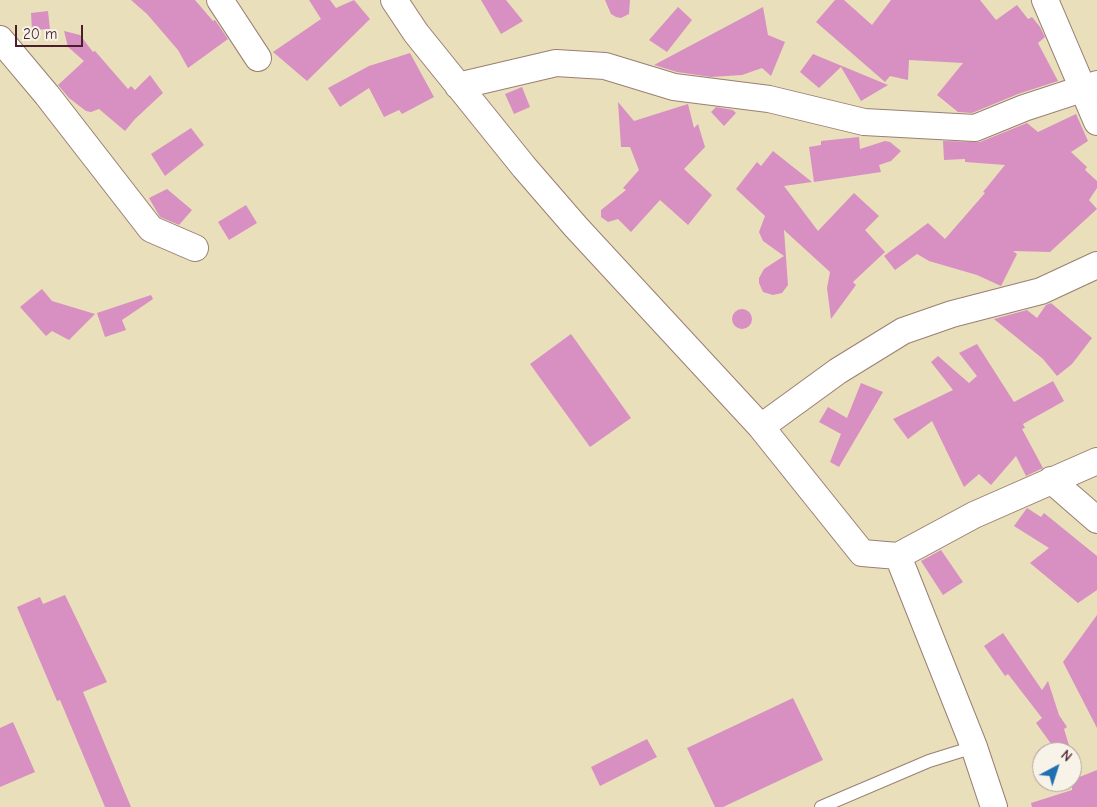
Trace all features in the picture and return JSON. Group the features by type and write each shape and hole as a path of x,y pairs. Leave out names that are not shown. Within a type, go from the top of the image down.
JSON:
{"street":[{"path":"220,0 258,58"},
{"path":"394,0 416,33 458,86 576,227 761,427 862,553 898,556 974,515 1097,460"},
{"path":"1046,0 1090,87 1097,122"},
{"path":"0,39 48,95 151,229 195,248"},
{"path":"458,86 556,63 605,66 674,87 769,99 864,122 975,128 1024,108 1090,87"},
{"path":"761,427 838,371 903,331 952,314 1040,291 1097,265"},
{"path":"1051,480 1097,520"},
{"path":"898,556 974,747 994,807"}],"lane":[{"path":"821,807 929,761 974,747"}],"building":[{"path":"131,0 195,0 213,21 215,20 228,39 188,68 178,50 147,14"},
{"path":"309,0 330,0 336,8 354,0 370,19 307,81 273,52 321,19"},
{"path":"481,0 506,0 523,21 501,34"},
{"path":"605,0 630,0 629,14 621,18 616,17 611,14"},
{"path":"835,0 844,0 872,25 891,0 980,0 996,20 1017,5 1028,19 1032,17 1040,27 1045,37 1038,43 1058,81 1018,94 972,113 958,112 937,95 963,63 909,60 908,80 890,76 885,82 816,22"},
{"path":"678,7 692,20 667,52 649,40"},
{"path":"763,7 768,35 785,42 771,76 762,68 742,75 711,77 677,72 654,65"},
{"path":"48,11 50,29 32,30 31,13"},
{"path":"64,31 80,35 93,52 95,51 128,89 131,86 135,90 150,75 163,93 125,131 99,109 91,112 86,111 69,98 58,85 84,61 68,47"},
{"path":"410,53 434,97 402,114 399,110 384,117 369,88 340,107 328,88 369,66"},
{"path":"813,54 888,85 861,101 841,67 819,88 800,72"},
{"path":"522,87 530,107 514,114 505,94"},
{"path":"618,102 634,121 688,104 694,128 698,124 705,147 684,169 712,195 688,225 660,200 631,232 618,219 608,222 601,217 601,210 626,190 623,188 639,170 630,147 621,147"},
{"path":"716,107 733,110 736,113 724,126 711,112"},
{"path":"1076,114 1088,141 1071,152 1087,167 1085,170 1097,181 1097,188 1089,200 1097,209 1050,252 1013,251 1017,254 1001,286 977,275 929,261 917,254 895,270 884,256 928,223 945,239 985,193 983,192 1005,165 965,162 965,159 944,160 943,141 980,142 1027,123 1038,132"},
{"path":"191,128 204,145 165,176 151,154"},
{"path":"859,137 860,149 885,141 890,142 901,151 891,161 879,165 881,172 814,182 809,147 821,145 821,141"},
{"path":"773,151 812,182 784,186 818,231 854,193 879,216 865,230 885,252 853,282 856,285 831,319 827,288 830,272 784,230 788,285 782,293 773,295 763,292 759,283 759,278 764,269 784,256 763,241 759,232 765,216 736,189 757,162 761,166"},
{"path":"167,189 192,210 179,225 160,217 149,198"},
{"path":"246,205 257,223 229,240 218,222"},
{"path":"42,289 52,301 95,314 69,340 52,331 46,336 20,307"},
{"path":"151,295 153,299 122,320 126,330 105,337 97,313"},
{"path":"1051,303 1092,338 1072,364 1057,376 1043,359 994,319 1027,310 1037,318 1046,305"},
{"path":"738,309 746,309 752,315 752,323 746,329 738,329 732,323 732,315"},
{"path":"571,334 631,418 590,447 530,364"},
{"path":"977,344 1014,402 1053,381 1064,401 1023,424 1025,428 1022,429 1043,468 1026,476 1016,456 991,485 979,474 964,487 932,421 908,439 893,419 953,390 931,362 938,356 969,383 977,376 959,353"},
{"path":"861,383 883,392 839,467 830,462 841,434 819,422 828,407 847,418"},
{"path":"1027,508 1041,517 1044,513 1097,556 1097,590 1078,603 1030,563 1049,548 1014,526"},
{"path":"941,550 963,582 943,595 921,561"},
{"path":"65,595 107,682 83,692 131,807 105,807 60,700 57,701 17,607 40,597 43,604"},
{"path":"1097,615 1097,728 1063,662"},
{"path":"1003,633 1042,690 1048,681 1059,715 1067,727 1064,729 1068,742 1050,742 1036,723 1042,718 1008,674 1005,676 984,646"},
{"path":"793,698 823,760 723,807 715,807 687,748"},
{"path":"13,722 35,772 0,787 0,728"},
{"path":"647,739 657,757 600,786 591,767"},
{"path":"1097,770 1097,807 1032,807 1031,803 1066,792 1082,792 1082,776"}]}
